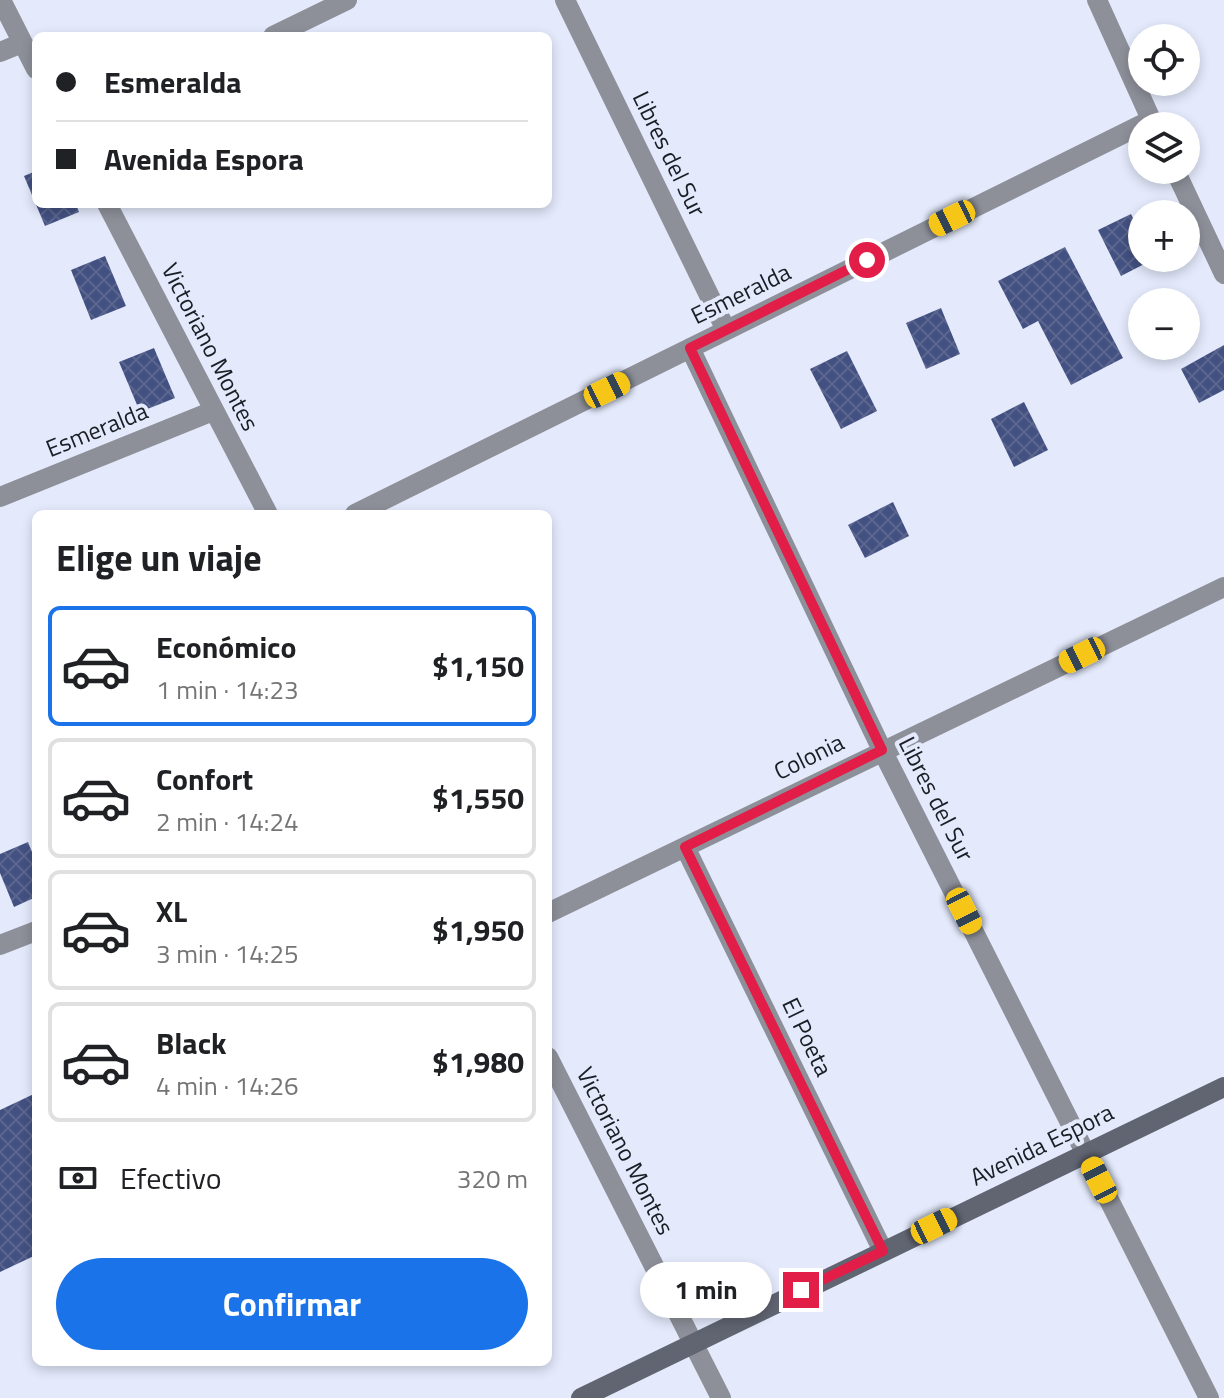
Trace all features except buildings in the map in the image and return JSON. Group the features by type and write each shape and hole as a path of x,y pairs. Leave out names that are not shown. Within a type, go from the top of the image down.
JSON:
{"main road":[{"name":"Avenida Espora","path":"581,1398 1224,1087"}],"street":[{"path":"1,0 32,62"},
{"path":"281,32 347,0"},
{"name":"Libres del Sur","path":"565,0 726,330"},
{"path":"1097,0 1147,112"},
{"path":"0,52 22,43"},
{"name":"Esmeralda","path":"363,510 1128,135"},
{"path":"1182,184 1224,274"},
{"name":"Victoriano Montes","path":"109,208 266,510"},
{"name":"Libres del Sur","path":"690,348 882,750 1209,1398"},
{"name":"Esmeralda","path":"0,497 213,411"},
{"name":"Colonia","path":"552,911 1224,587"},
{"name":"El Poeta","path":"685,847 883,1251"},
{"path":"0,945 32,933"},
{"name":"Victoriano Montes","path":"552,1065 721,1398"}],"route":[{"path":"801,1290 883,1251 685,847 882,750 690,348 867,260"}]}
